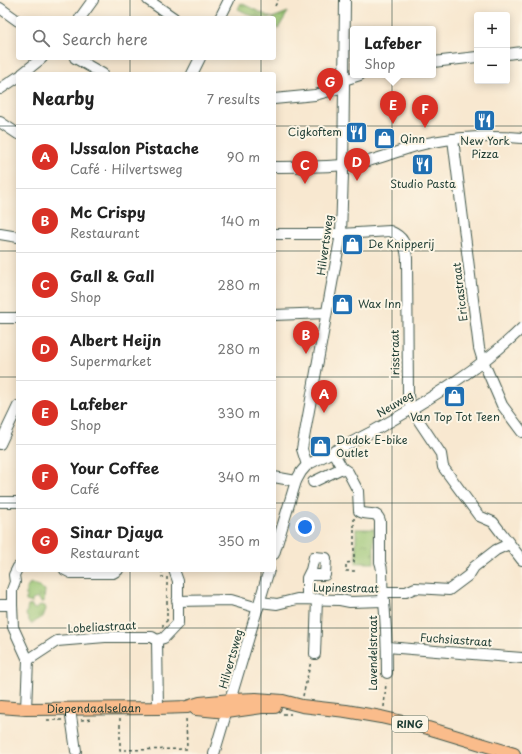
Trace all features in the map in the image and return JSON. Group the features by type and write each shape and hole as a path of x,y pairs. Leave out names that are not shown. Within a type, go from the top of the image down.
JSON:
{"main road":[{"name":"Diependaalselaan","path":"187,711 200,703 256,699 283,701 300,705 381,717 428,728 514,754"},
{"name":"Diependaalselaan","path":"0,707 26,710 158,708 187,711 227,712 262,707 300,705"}],"street":[{"path":"81,16 93,0"},
{"path":"148,0 171,16"},
{"path":"221,16 229,0"},
{"name":"Hilvertsweg","path":"307,465 302,449 341,234 345,0"},
{"path":"0,8 16,20"},
{"path":"510,54 522,52"},
{"path":"436,62 474,57"},
{"path":"24,72 40,60"},
{"path":"78,60 98,72"},
{"path":"193,72 199,60"},
{"path":"0,89 16,78"},
{"path":"276,99 315,94 344,84 355,78"},
{"path":"0,122 16,133"},
{"path":"276,167 343,165 361,162 433,142 453,139 487,136 522,138"},
{"name":"Ericastraat","path":"453,139 479,348 502,405 522,432"},
{"name":"Irisstraat","path":"276,234 341,234 390,231 401,237 405,246 407,258 408,396 411,410 440,454 443,467 479,516 493,522 522,560"},
{"path":"0,234 16,237"},
{"path":"276,314 326,313"},
{"path":"0,318 16,318"},
{"name":"Neuweg","path":"296,481 307,465 374,431 411,410 483,361 522,328"},
{"path":"0,444 16,410"},
{"path":"313,482 342,468 333,452"},
{"name":"Lavendelstraat","path":"342,468 348,472 358,491 360,513 379,516 380,562 382,567 387,647 387,673"},
{"path":"276,476 296,481 276,547"},
{"path":"0,502 16,502"},
{"name":"Lupinestraat","path":"178,601 231,600 259,605 277,604 297,599 340,600 350,602 383,597 406,592 415,588 449,590 469,575 474,567 496,550 510,544"},
{"name":"Lupinestraat","path":"307,599 307,578 314,556 326,558 325,575 309,575"},
{"path":"16,571 14,575 15,582 12,590 13,627 28,660 26,710"},
{"path":"69,572 115,572"},
{"name":"Hilvertsweg","path":"214,754 268,572"},
{"path":"158,708 157,640 164,638 178,623 178,581 170,573"},
{"path":"315,654 317,599"},
{"path":"0,605 12,604"},
{"name":"Lobeliastraat","path":"28,660 57,641 105,637 152,637 157,640"},
{"name":"Fuchsiastraat","path":"387,647 522,658"},
{"path":"70,709 76,751"}],"path":[{"path":"275,6 278,0"},
{"path":"354,517 354,562 346,563 346,571 356,571"},
{"path":"167,620 170,573"},
{"path":"279,714 300,705 311,660 315,654"},
{"name":"Lavendelstraat","path":"383,708 387,673"},
{"path":"120,718 120,750 187,749 187,711"}],"green space":[{"path":"241,3 268,16 252,16 238,9"},
{"path":"288,12 278,29 276,28 276,16"},
{"path":"356,529 374,529 374,563 356,563"},
{"path":"30,583 45,590 44,602 41,602 38,598 32,600 32,603 26,601 26,590"},
{"path":"32,605 35,609 40,605 45,606 46,609 43,617 31,624 26,615 28,606"}],"place":[{"name":"Sinar Djaya","path":"330,101"},
{"name":"New York Pizza","path":"485,121"},
{"name":"Lafeber","path":"393,124"},
{"name":"Your Coffee","path":"425,128"},
{"name":"Cigkoftem","path":"357,132"},
{"name":"Qinn","path":"385,139"},
{"name":"Studio Pasta","path":"423,164"},
{"name":"Albert Heijn","path":"357,181"},
{"name":"Gall & Gall","path":"305,184"},
{"name":"De Knipperij","path":"353,244"},
{"name":"Wax Inn","path":"343,304"},
{"name":"Mc Crispy","path":"306,354"},
{"name":"Van Top Tot Teen","path":"455,397"},
{"name":"IJssalon Pistache","path":"324,413"},
{"name":"Dudok E-bike Outlet","path":"320,446"}]}
